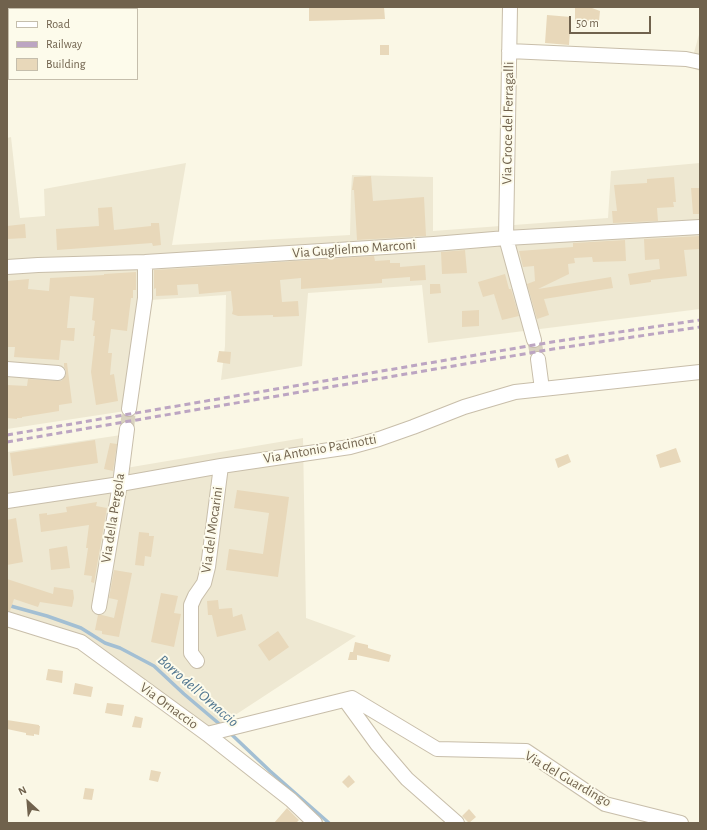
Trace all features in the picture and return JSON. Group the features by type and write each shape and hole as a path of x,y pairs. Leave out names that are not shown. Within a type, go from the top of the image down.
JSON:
{"street":[{"name":"Via Croce del Ferragalli","path":"510,7 506,238 534,340"},
{"path":"509,51 686,59 700,62"},
{"name":"Via Guglielmo Marconi","path":"7,267 145,262 434,244 506,238 700,227"},
{"path":"129,409 145,298 145,262"},
{"path":"538,359 542,389"},
{"path":"7,369 58,373"},
{"name":"Via Antonio Pacinotti","path":"7,501 357,445 413,427 464,407 515,392 700,372"},
{"name":"Via della Pergola","path":"98,607 120,484 127,429"},
{"name":"Via del Mocarini","path":"197,661 191,653 191,605 204,583 208,567 221,466"},
{"name":"Via Ornaccio","path":"7,619 81,642 212,732 291,800 315,823"},
{"name":"Via del Guardingo","path":"212,732 352,698 437,749 526,751 605,804 681,823"},
{"path":"345,700 377,744 407,779 457,823"}],"shaded area":[{"path":"700,31 700,71 690,67"},
{"path":"11,137 20,218 45,216 44,189 186,163 172,245 350,235 352,175 433,177 433,231 608,218 611,171 700,163 700,309 428,343 422,285 308,293 302,366 221,380 225,346 226,295 150,300 132,410 7,429 7,138"},
{"path":"128,434 126,468 303,438 306,618 356,636 200,738 89,654 67,642 7,624 7,452"}],"building":[{"path":"309,7 384,7 385,19 309,21"},
{"path":"575,7 592,8 600,11 599,21 575,21"},
{"path":"547,15 571,17 569,45 545,43"},
{"path":"380,45 389,45 389,55 380,55"},
{"path":"371,176 373,201 424,197 426,236 357,240 354,190 352,190 354,177"},
{"path":"674,177 676,202 673,202 674,207 657,208 658,221 613,223 612,211 617,211 614,185 647,183 647,179"},
{"path":"691,188 700,188 700,214 693,214"},
{"path":"112,207 114,230 151,226 151,223 159,223 161,245 153,246 152,243 57,250 56,229 99,226 98,208"},
{"path":"25,224 26,238 7,239 7,226"},
{"path":"700,236 700,249 684,250 687,276 651,280 651,282 630,285 628,274 660,269 659,259 645,260 644,239"},
{"path":"625,240 626,261 593,262 592,257 574,258 575,263 568,264 569,274 538,289 611,277 613,288 544,299 549,315 537,319 527,284 535,281 534,266 523,267 519,251 573,247 573,243"},
{"path":"465,250 467,273 442,274 441,252"},
{"path":"374,256 375,261 390,260 390,263 400,263 400,267 425,265 426,280 410,281 410,277 382,279 382,283 301,289 301,278 280,280 282,302 298,301 299,316 273,317 273,315 238,316 232,314 231,291 199,294 198,284 177,285 178,295 156,296 156,288 154,289 154,270"},
{"path":"136,272 136,290 133,290 133,298 131,298 127,331 111,329 108,353 112,353 110,375 114,374 118,401 96,405 91,372 95,336 93,336 95,321 92,320 94,298 70,296 67,328 75,328 74,341 61,340 59,360 14,357 15,347 7,347 7,281 29,279 28,289 49,291 50,278"},
{"path":"505,274 519,316 502,320 494,294 483,297 478,282"},
{"path":"430,284 440,284 441,293 430,294"},
{"path":"479,310 479,326 462,327 462,311"},
{"path":"219,351 231,352 230,364 217,362"},
{"path":"64,363 67,363 72,403 59,405 59,411 17,419 7,418 7,385 27,386 28,379 61,381 66,374"},
{"path":"95,440 98,463 13,476 10,453"},
{"path":"110,443 117,444 113,471 104,469"},
{"path":"676,448 681,462 660,468 656,455"},
{"path":"568,454 571,462 558,468 555,459"},
{"path":"237,490 289,497 278,577 226,570 229,549 263,554 269,513 234,508"},
{"path":"97,502 96,506 107,508 94,583 91,582 92,576 84,575 88,548 86,548 89,525 41,532 39,514 47,513 47,515 67,512 66,507"},
{"path":"16,518 23,562 7,565 7,520"},
{"path":"139,532 149,533 149,536 154,536 151,557 145,556 144,566 135,565"},
{"path":"67,546 70,568 51,570 49,549"},
{"path":"114,570 132,573 119,637 102,634 102,631 95,630 98,615 114,618 118,600 109,598"},
{"path":"7,579 53,594 54,587 73,590 74,598 72,607 40,602 38,607 14,599 10,611 7,611"},
{"path":"161,593 178,596 174,613 181,614 174,647 151,642"},
{"path":"218,600 219,609 232,608 233,617 242,614 246,630 217,637 212,615 208,615 207,601"},
{"path":"278,631 289,647 269,661 258,645"},
{"path":"355,642 368,645 368,648 391,655 389,662 357,655 357,660 348,660 350,652 353,652"},
{"path":"48,669 63,671 62,683 46,680"},
{"path":"75,683 93,687 91,697 73,694"},
{"path":"107,703 124,705 122,716 105,713"},
{"path":"135,716 143,718 141,728 132,727"},
{"path":"7,720 39,725 39,735 26,735 26,733 7,729"},
{"path":"151,770 161,772 158,782 149,780"},
{"path":"349,775 355,782 348,788 342,782"},
{"path":"85,788 94,789 92,800 83,799"},
{"path":"287,808 299,820 296,823 274,823"},
{"path":"469,809 476,817 469,823 462,816"}],"waterway":[{"name":"Borro dell'Ornaccio","path":"7,605 47,616 81,628 105,643 120,648 154,666 223,727"},
{"name":"Borro dell'Ornaccio","path":"229,732 270,771 329,823"}],"tunnel":[{"path":"534,340 538,359"},
{"path":"127,429 129,409"}],"railway":[{"path":"7,435 552,342 700,320"},
{"path":"7,442 553,349 700,327"}]}
